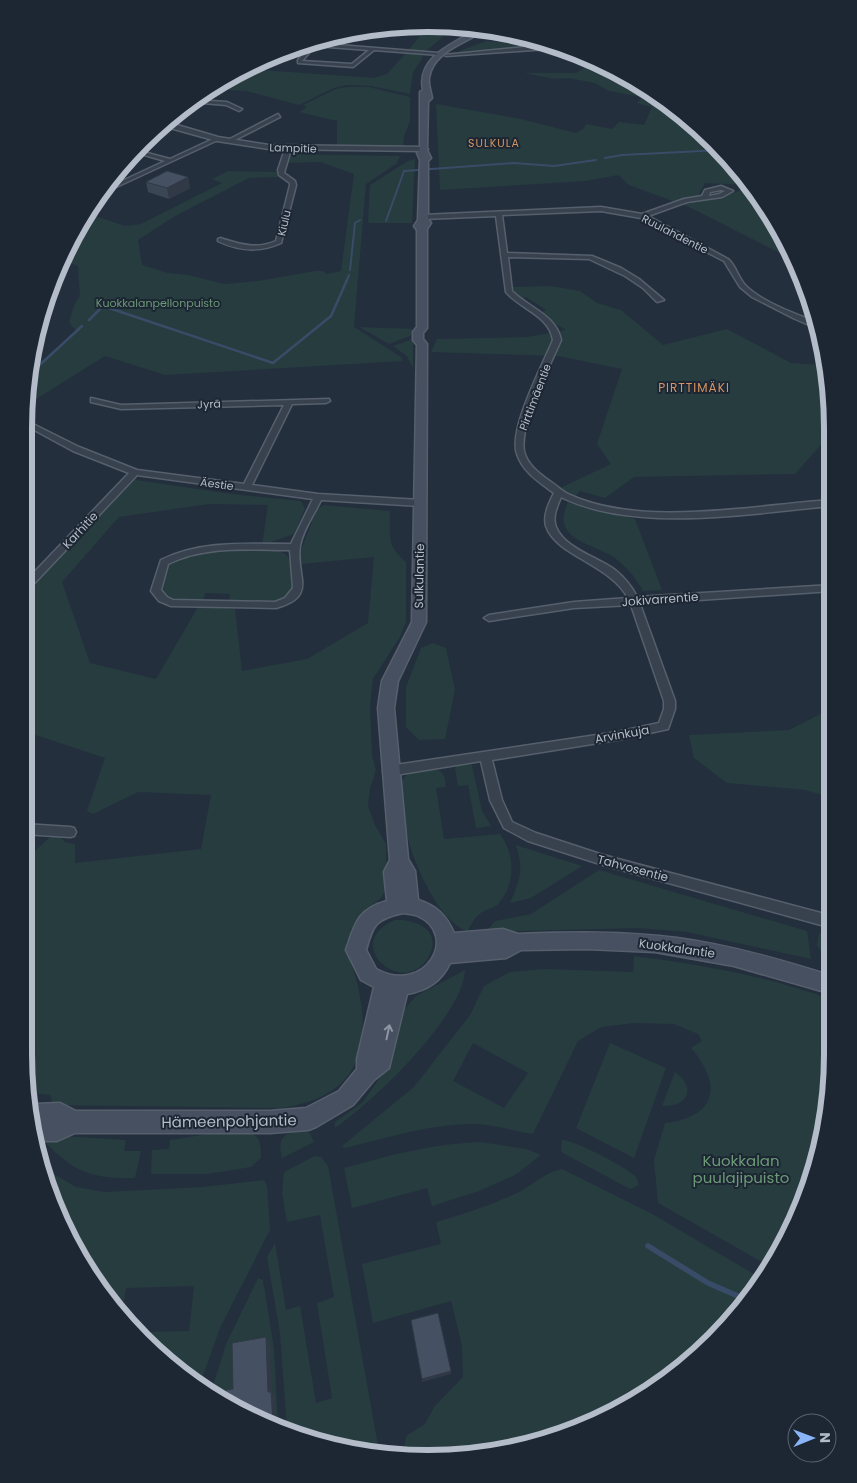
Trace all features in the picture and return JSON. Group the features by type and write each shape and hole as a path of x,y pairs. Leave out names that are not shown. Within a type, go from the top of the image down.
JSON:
{"main road":[{"name":"Sulkulantie","path":"403,906 393,872 399,861 389,772 386,708 390,681 419,622 422,344 418,336 422,328 425,100 428,98 426,78 432,65 443,54 472,35"},
{"path":"403,906 426,911 442,926 445,949 439,969 417,984 392,984 368,974 356,950 363,925 380,910 403,906"},
{"name":"Kuokkalantie","path":"445,949 506,949 518,942 628,941 699,949 746,959 824,983"},
{"name":"Hämeenpohjantie","path":"40,1130 56,1130 74,1122 270,1122 308,1119 346,1098 367,1073 382,1061 392,984"},
{"name":"Hämeenpohjantie","path":"37,1115 60,1114 74,1122"}],"street":[{"path":"328,45 443,54 535,47"},
{"path":"305,53 300,62 353,66 373,49"},
{"path":"205,101 227,104 240,109"},
{"path":"229,142 278,116"},
{"name":"Lampitie","path":"172,126 229,142 288,149 424,160"},
{"path":"115,187 217,139"},
{"name":"Kiulu","path":"220,240 253,249 271,246 279,242 293,185 282,174 281,168 288,149"},
{"path":"143,153 170,161"},
{"path":"643,216 686,200 705,197"},
{"name":"Ruulahdentie","path":"423,222 499,213 593,208 643,216 726,260 731,264 735,277 744,288 810,322"},
{"name":"Pirttimäentie","path":"499,213 509,292 551,324 557,332 557,340 520,431 520,450 527,467 558,494 619,512 656,515 824,504"},
{"path":"505,255 590,257 652,291 660,300"},
{"name":"Jyrä","path":"94,400 120,407 326,401"},
{"path":"246,488 289,402"},
{"name":"Äestie","path":"32,426 76,449 135,472 318,497 420,503"},
{"name":"Karhitie","path":"32,580 135,472"},
{"name":"Arvinkuja","path":"389,772 485,755 617,736 664,726 670,704 634,600 624,584 610,570 564,545 554,534 548,519 550,506 558,494"},
{"path":"295,547 194,550 174,555 164,562 156,591 163,599 172,603 276,605 288,602 297,594 299,587 295,547 318,497"},
{"path":"32,575 36,576"},
{"name":"Jokivarrentie","path":"489,618 574,605 824,588"},
{"name":"Tahvosentie","path":"485,755 496,800 508,825 532,837 603,860 824,920"},
{"path":"32,830 70,832"}],"green space":[{"path":"421,32 444,36 425,52 409,49 420,36 394,34"},
{"path":"439,32 462,34 458,36"},
{"path":"487,41 530,46 459,53 459,51"},
{"path":"407,52 423,54 422,59 413,72 410,94 371,86 346,85 334,88 299,105 246,91 224,90 260,70 374,78 387,74"},
{"path":"587,66 604,73 649,99 690,131 709,148 741,185 705,183 699,194 718,197 744,188 758,208 786,259 782,254 689,207 629,185 618,175 586,181 440,190 436,104 521,119 576,133 584,128 586,124 612,129 619,122 644,125 652,107 637,103 642,97 609,91 595,83 568,78 555,79 524,73 576,73"},
{"path":"369,87 410,97 410,121 404,136 403,148 337,147 337,121 299,112 307,107 303,105 336,89"},
{"name":"Kuokkalanpellonpuisto","path":"291,154 400,156 396,164 366,184 354,327 401,357 403,361 165,375 105,356 33,401 38,363 77,332 69,322 74,305 80,296 78,266 69,263 95,216 125,226 141,224 222,183 212,179 228,171 277,172 278,177 249,178 175,216 138,240 142,265 168,273 188,275 224,284 258,281 315,271 323,271 327,274 341,271 354,174 320,162 288,163"},
{"path":"415,159 412,223 368,223 370,185 408,161"},
{"path":"550,286 580,291 597,303 621,310 663,345 727,329 791,363 819,365 824,403 824,441 795,474 634,477 605,498 580,491 574,498 556,490 611,464 597,444 622,369 558,356 431,352 437,339 527,337 566,330 539,314 546,310 526,297 520,300 512,287"},
{"path":"359,327 412,329 412,335 389,344"},
{"path":"413,339 413,368 407,356 393,346"},
{"path":"129,479 232,494 301,501 305,509 294,534 262,545 268,505 209,504 119,517 62,582 90,663 156,679 198,607 235,609 242,671 307,659 368,623 374,557 301,564 299,555 317,509 324,505 390,511 392,545 406,562 406,622 400,637 373,679 370,705 372,755 376,770 370,789 368,806 375,825 386,844 387,887 381,898 369,907 346,943 359,991 362,1036 358,1055 351,1071 340,1084 325,1095 305,1103 281,1108 52,1105 51,1095 35,1093 32,1055 32,854 51,836 59,836 65,842 75,844 75,863 201,849 211,795 138,792 93,814 87,811 105,758 32,734 32,581"},
{"path":"568,502 635,519 662,590 643,591 631,573 615,558 585,544 569,533 565,525 564,515"},
{"path":"277,551 287,556 291,567 293,588 291,594 286,598 252,602 229,601 230,594 205,593 203,601 186,601 171,598 163,591 168,565 179,559 205,552"},
{"path":"433,643 446,648 455,690 445,739 419,740 406,727 406,687 421,648"},
{"path":"824,712 824,796 806,790 727,783 694,758 689,735 789,730"},
{"path":"466,762 472,765 482,811 491,826 476,828 468,785 458,786 455,768 459,764"},
{"path":"426,768 439,770 445,778 446,787 436,788 444,839 500,834 509,850 512,868 511,878 505,895 497,905 477,916 468,931 447,917 438,905 429,891 410,847 401,785 407,775"},
{"path":"516,845 582,866 531,898 510,903 520,875 520,861"},
{"path":"599,870 807,931 811,959 687,932 638,928 486,932 495,921 531,914"},
{"path":"395,920 418,924 430,933 432,939 429,956 418,968 405,973 392,970 382,964 375,953 373,942 379,930"},
{"path":"819,933 824,935 824,955 817,945"},
{"name":"Kuokkalan puulajipuisto","path":"634,956 759,978 824,997 824,1080 817,1132 811,1157 794,1206 784,1230 765,1263 658,1203 654,1160 665,1123 682,1120 696,1114 705,1106 710,1097 711,1086 708,1074 691,1048 702,1041 698,1034 674,1024 634,1023 601,1027 578,1041 533,1134 476,1124 459,1124 410,1132 344,1148 342,1146 414,1087 470,1015 484,986 510,972 545,969 633,972","holes":["473,1043 528,1073 504,1108 453,1081"]},
{"path":"465,970 461,989 433,1033 392,1079 335,1128 335,1122 363,1102 385,1070 403,1011 416,996"},
{"path":"610,1043 666,1068 634,1158 576,1128"},
{"path":"675,1072 686,1084 686,1095 678,1103 662,1106"},
{"path":"304,1131 310,1133 314,1142 282,1158 281,1140 287,1134"},
{"path":"243,1132 256,1136 261,1147 261,1158 251,1167 207,1174 151,1174 152,1150 169,1149 170,1140 215,1133"},
{"path":"46,1135 126,1140 124,1151 141,1151 135,1178 107,1177 86,1172 66,1161 45,1142"},
{"path":"562,1140 588,1149 623,1167 636,1177 639,1185 630,1189 561,1152"},
{"path":"480,1142 526,1149 541,1155 515,1175 479,1191 432,1206 427,1188 352,1208 344,1168 428,1148"},
{"path":"315,1156 321,1157 328,1166 378,1447 326,1437 287,1424 280,1333 267,1257 275,1243 286,1310 300,1306 316,1403 332,1398 317,1303 334,1297 320,1215 287,1222 282,1193 284,1172"},
{"path":"562,1169 654,1215 757,1276 726,1316 690,1352 649,1384 604,1410 556,1429 506,1443 454,1450 404,1450 406,1436 425,1424 434,1407 463,1377 462,1346 451,1301 373,1323 362,1264 441,1244 436,1222 507,1197 523,1190 549,1174"},
{"path":"51,1172 76,1187 105,1192 203,1187 264,1180 267,1186 270,1230 220,1328 202,1379 145,1332 189,1331 194,1286 126,1288 123,1307 99,1275 86,1253 73,1230 69,1215 67,1215"},
{"path":"258,1278 263,1280 274,1348 278,1420 253,1410 212,1387 227,1342"}],"building":[{"path":"167,171 188,177 167,188 146,182"},
{"path":"438,1313 451,1371 422,1379 411,1320"},
{"path":"266,1337 268,1392 271,1392 273,1418 253,1410 220,1391 233,1389 232,1343"}],"waterway":[{"path":"605,158 622,155 711,150"},
{"path":"386,221 404,171 514,163 554,166 596,160"},
{"path":"350,270 355,223 360,220"},
{"path":"346,282 349,275"},
{"path":"89,320 103,306 273,363 331,316 347,280"},
{"path":"38,367 82,326"},
{"path":"648,1246 708,1283 742,1298"}],"district":[{"name":"SULKULA","path":"494,143"},
{"name":"PIRTTIMÄKI","path":"694,387"}]}
